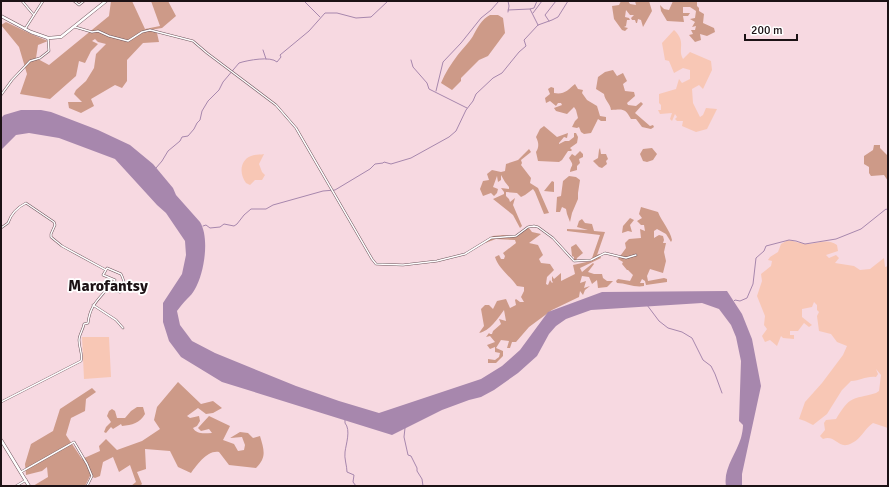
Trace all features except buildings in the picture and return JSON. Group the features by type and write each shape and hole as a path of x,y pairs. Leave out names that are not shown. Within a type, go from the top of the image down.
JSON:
{"main road":[{"path":"1,16 48,38 60,37 75,27 106,1"},
{"path":"1,440 29,486"}],"street":[{"path":"22,1 33,14"},
{"path":"25,28 42,1"},
{"path":"74,1 79,5 84,1"},
{"path":"75,27 92,32 98,31 110,36 128,40 142,32 150,30 193,41 276,105 296,128 376,264 403,266 437,261 465,254 491,238 516,236 528,227 538,227 553,238 574,261 592,260 605,253 626,258 636,255"},
{"path":"1,95 12,80 30,61 40,58 49,51 48,38"},
{"path":"1,228 8,223 16,210 26,203 54,222 55,225 51,237 66,249 106,270 107,268 121,274 124,281 123,291 120,292 107,289"},
{"path":"1,402 81,361 82,354 79,339 84,324 88,323 89,312 93,305 114,280 103,275 106,270"},
{"path":"93,305 116,320 123,328"},
{"path":"21,472 74,442 92,476 87,486"},
{"path":"16,486 26,480"}],"shaded area":[{"path":"111,1 132,1 145,29 160,26 151,1 168,1 176,16 162,28 150,30 157,33 159,42 143,43 127,60 127,81 122,88 115,85 91,99 94,106 81,113 69,108 68,102 82,102 74,94 76,90 86,81 94,68 96,54 106,44 98,42 95,39 92,41 98,44 91,51 85,63 79,61 76,76 50,99 20,94 27,74 19,47 1,25 6,22 48,41 38,45 36,58 49,65 109,16"},
{"path":"621,1 628,1 630,4 636,5 635,1 649,1 652,11 643,27 641,20 638,19 636,23 635,20 632,20 631,18 634,15 630,15 626,10 625,17 629,18 630,20 627,20 626,26 624,27 628,28 625,31 622,30 614,19 612,6 619,5"},
{"path":"673,1 697,1 699,11 704,14 703,23 714,28 715,32 707,36 700,34 701,40 695,42 689,35 693,34 691,30 695,30 696,26 692,27 695,22 690,19 695,18 696,11 690,7 683,7 683,13 690,13 688,16 683,16 684,22 667,21 661,11 660,5 664,9 669,10"},
{"path":"490,15 498,15 503,18 505,33 488,56 479,60 461,78 461,81 452,90 441,83 444,76 480,24"},
{"path":"674,30 680,38 681,55 683,59 690,52 711,61 712,70 703,89 699,85 692,89 693,103 700,117 703,115 706,108 717,109 707,129 696,132 682,126 683,121 677,121 675,119 677,117 675,114 672,121 670,119 672,113 660,114 658,110 661,110 659,94 676,89 679,79 682,83 690,79 690,70 683,68 674,73 669,61 665,60 662,43"},
{"path":"613,70 617,76 623,73 627,81 623,84 625,91 634,92 635,96 627,103 628,105 636,106 641,102 643,104 635,113 650,126 653,125 654,127 651,129 642,127 636,119 631,119 623,110 611,110 604,94 596,89 598,77 605,72"},
{"path":"575,84 578,89 583,90 582,93 587,100 597,106 600,116 606,117 606,121 601,121 598,119 591,133 584,134 581,132 579,127 572,127 578,118 574,107 567,114 556,111 554,108 562,105 561,103 558,103 556,106 550,101 546,103 545,98 550,94 548,89 551,87 554,88 554,93 561,93 566,92"},
{"path":"21,110 41,110 51,112 98,130 130,145 153,164 173,188 176,195 200,222 205,237 205,256 201,274 193,292 177,311 180,325 192,341 215,353 296,386 379,413 481,379 502,366 520,350 548,312 602,292 727,291 742,314 752,339 761,386 742,474 742,486 726,486 726,474 739,444 743,427 739,421 741,361 736,337 731,325 719,309 702,303 591,310 566,319 556,326 549,334 537,356 518,373 494,390 481,397 442,410 392,435 222,382 181,357 169,341 163,322 163,303 182,274 186,255 185,241 166,213 115,159 59,138 29,133 16,135 1,150 1,118 4,115"},
{"path":"544,126 557,137 568,133 567,138 564,137 559,144 569,141 574,137 574,133 576,133 578,137 577,143 570,148 572,150 568,151 559,162 538,161 536,152 538,143 536,137 540,129"},
{"path":"874,145 880,145 880,148 888,156 888,181 884,175 871,176 869,173 869,167 864,164 864,156 873,150"},
{"path":"600,148 601,154 606,154 608,159 606,161 607,164 602,168 593,161 598,158"},
{"path":"652,148 657,154 653,160 647,162 643,161 640,154 643,149"},
{"path":"529,149 531,152 521,160 521,165 531,178 530,183 538,188 549,213 544,214 533,189 521,197 517,193 506,192 506,196 510,202 515,198 513,205 522,226 520,228 513,215 493,199 504,194 501,188 509,189 501,175 501,180 498,182 497,176 493,187 498,189 494,196 491,193 483,196 480,189 483,181 489,180 487,174 492,170 501,172 505,171 506,164 518,160"},
{"path":"580,151 583,154 583,157 579,159 580,163 577,166 577,170 570,172 572,164 569,158 572,154 575,156"},
{"path":"264,154 259,164 265,175 262,180 255,180 250,185 246,183 242,176 243,164 247,158 253,155"},
{"path":"569,176 576,177 580,180 578,199 570,222 566,209 562,207 560,212 556,212 557,197 561,196 563,181"},
{"path":"552,181 554,182 554,192 544,191"},
{"path":"641,207 658,212 671,236 671,242 666,234 657,229 654,231 654,238 659,235 663,236 663,243 666,243 664,252 666,261 663,273 650,269 647,276 648,281 664,278 667,279 667,282 646,285 645,281 642,279 640,283 644,283 644,286 617,283 616,281 618,279 630,281 633,275 622,264 623,262 618,259 626,248 625,243 629,239 641,238 640,229 645,231 644,225 641,225 637,221 642,218 639,214"},
{"path":"630,218 634,220 630,225 632,232 628,231 622,233 623,226"},
{"path":"582,219 585,223 592,224 594,231 605,232 597,255 599,254 601,258 580,268 582,272 593,263 594,264 588,272 602,274 603,278 607,281 613,281 607,287 598,288 597,280 592,284 589,277 582,276 580,283 586,281 584,288 590,286 585,290 583,295 580,291 579,297 552,310 529,327 516,342 512,342 510,348 507,348 509,341 501,340 496,348 503,351 503,356 496,363 488,363 488,359 495,360 499,357 500,353 495,352 495,347 490,349 487,345 495,342 490,336 486,337 489,333 492,334 493,331 501,324 499,319 506,321 504,310 487,330 479,333 484,326 481,309 485,305 489,305 493,309 497,301 506,299 510,308 516,305 516,299 520,302 524,302 521,297 524,287 517,286 501,268 495,257 499,255 501,259 504,259 505,256 503,253 516,243 515,240 496,239 485,243 493,236 503,235 516,237 529,228 532,232 541,234 529,243 538,245 543,255 539,259 541,263 550,264 554,270 547,277 546,284 548,285 550,280 552,283 553,282 552,276 554,279 561,273 561,281 575,274 573,265 591,261 600,235 567,231 567,229 588,230 577,227 579,221"},
{"path":"788,240 805,244 826,242 833,243 837,245 838,251 826,255 829,258 836,255 839,258 835,263 854,266 860,270 870,269 884,258 885,267 888,266 888,428 873,423 858,439 847,445 840,444 827,438 823,439 820,436 825,430 824,423 826,420 836,419 845,406 852,400 879,391 881,375 876,369 878,374 876,377 851,381 842,390 827,414 813,425 799,419 805,402 822,383 843,355 847,346 837,342 831,334 819,331 817,316 819,312 817,310 817,305 814,302 812,307 802,309 802,317 812,325 809,327 804,323 798,331 790,331 790,335 794,335 794,339 783,338 781,336 777,346 770,340 765,342 762,336 767,329 764,325 765,316 757,296 762,281 761,274 771,266 772,261 768,260 770,257 778,252 781,244"},
{"path":"576,244 583,253 577,258 576,261 572,256 571,247"},
{"path":"82,337 109,337 111,377 84,379"},
{"path":"178,382 201,404 213,401 222,408 213,413 206,414 198,408 187,416 190,418 199,416 200,421 197,426 193,428 197,432 212,433 209,429 201,431 198,428 209,416 230,426 223,440 234,444 238,451 244,450 245,445 242,437 230,438 240,432 248,433 253,438 260,436 264,453 262,460 256,468 229,465 219,452 215,452 206,456 191,473 178,467 170,451 145,449 146,469 137,472 142,484 140,486 131,486 136,482 130,465 119,472 113,457 103,462 100,476 95,478 90,476 85,486 33,486 48,477 47,467 42,471 26,475 25,464 31,444 53,431 60,409 92,388 96,392 86,399 85,411 71,418 66,435 82,459 100,451 99,446 106,439 117,450 142,441 160,429 154,420 157,407"},
{"path":"137,407 143,407 145,414 138,421 126,426 122,426 121,424 113,429 111,427 106,433 104,432 106,427 111,422 107,416 109,411 112,409 115,411 117,418 125,418"}],"waterway":[{"path":"304,1 320,17"},
{"path":"156,168 168,151 180,141 182,137 188,136 194,129 200,120 202,111 208,101 219,90 223,82 239,63 265,59 270,59 277,62 281,57 280,55 309,31 325,13 337,13 356,18 371,17 388,1"},
{"path":"436,91 443,62 461,43 481,18 499,1"},
{"path":"508,1 508,12"},
{"path":"537,1 534,8 530,9 538,25"},
{"path":"533,13 542,1"},
{"path":"549,21 545,15 556,1"},
{"path":"203,226 206,225 210,228 220,227 224,224 234,226 251,209 266,209 273,205 323,191 335,190 370,169 375,164 384,162 391,164 411,158 449,137 456,131 476,94 493,78 502,73 519,52 526,46 524,40 538,25 558,17 568,1"},
{"path":"508,10 530,9"},
{"path":"263,50 266,59"},
{"path":"411,60 413,67 427,83 429,89 467,108"},
{"path":"734,301 740,301 747,298 753,284 756,258 764,251 766,246 789,240 805,244 836,239 861,229 886,209 888,210"},
{"path":"647,305 659,321 668,328 682,332 692,338 703,360 711,366 722,393"},
{"path":"345,420 348,429 345,454 347,472 354,475 353,482 356,486"},
{"path":"405,428 404,437 408,455 411,456 417,468 417,471 422,479 423,486"}],"district":[{"name":"Marofantsy","path":"108,286"}]}
